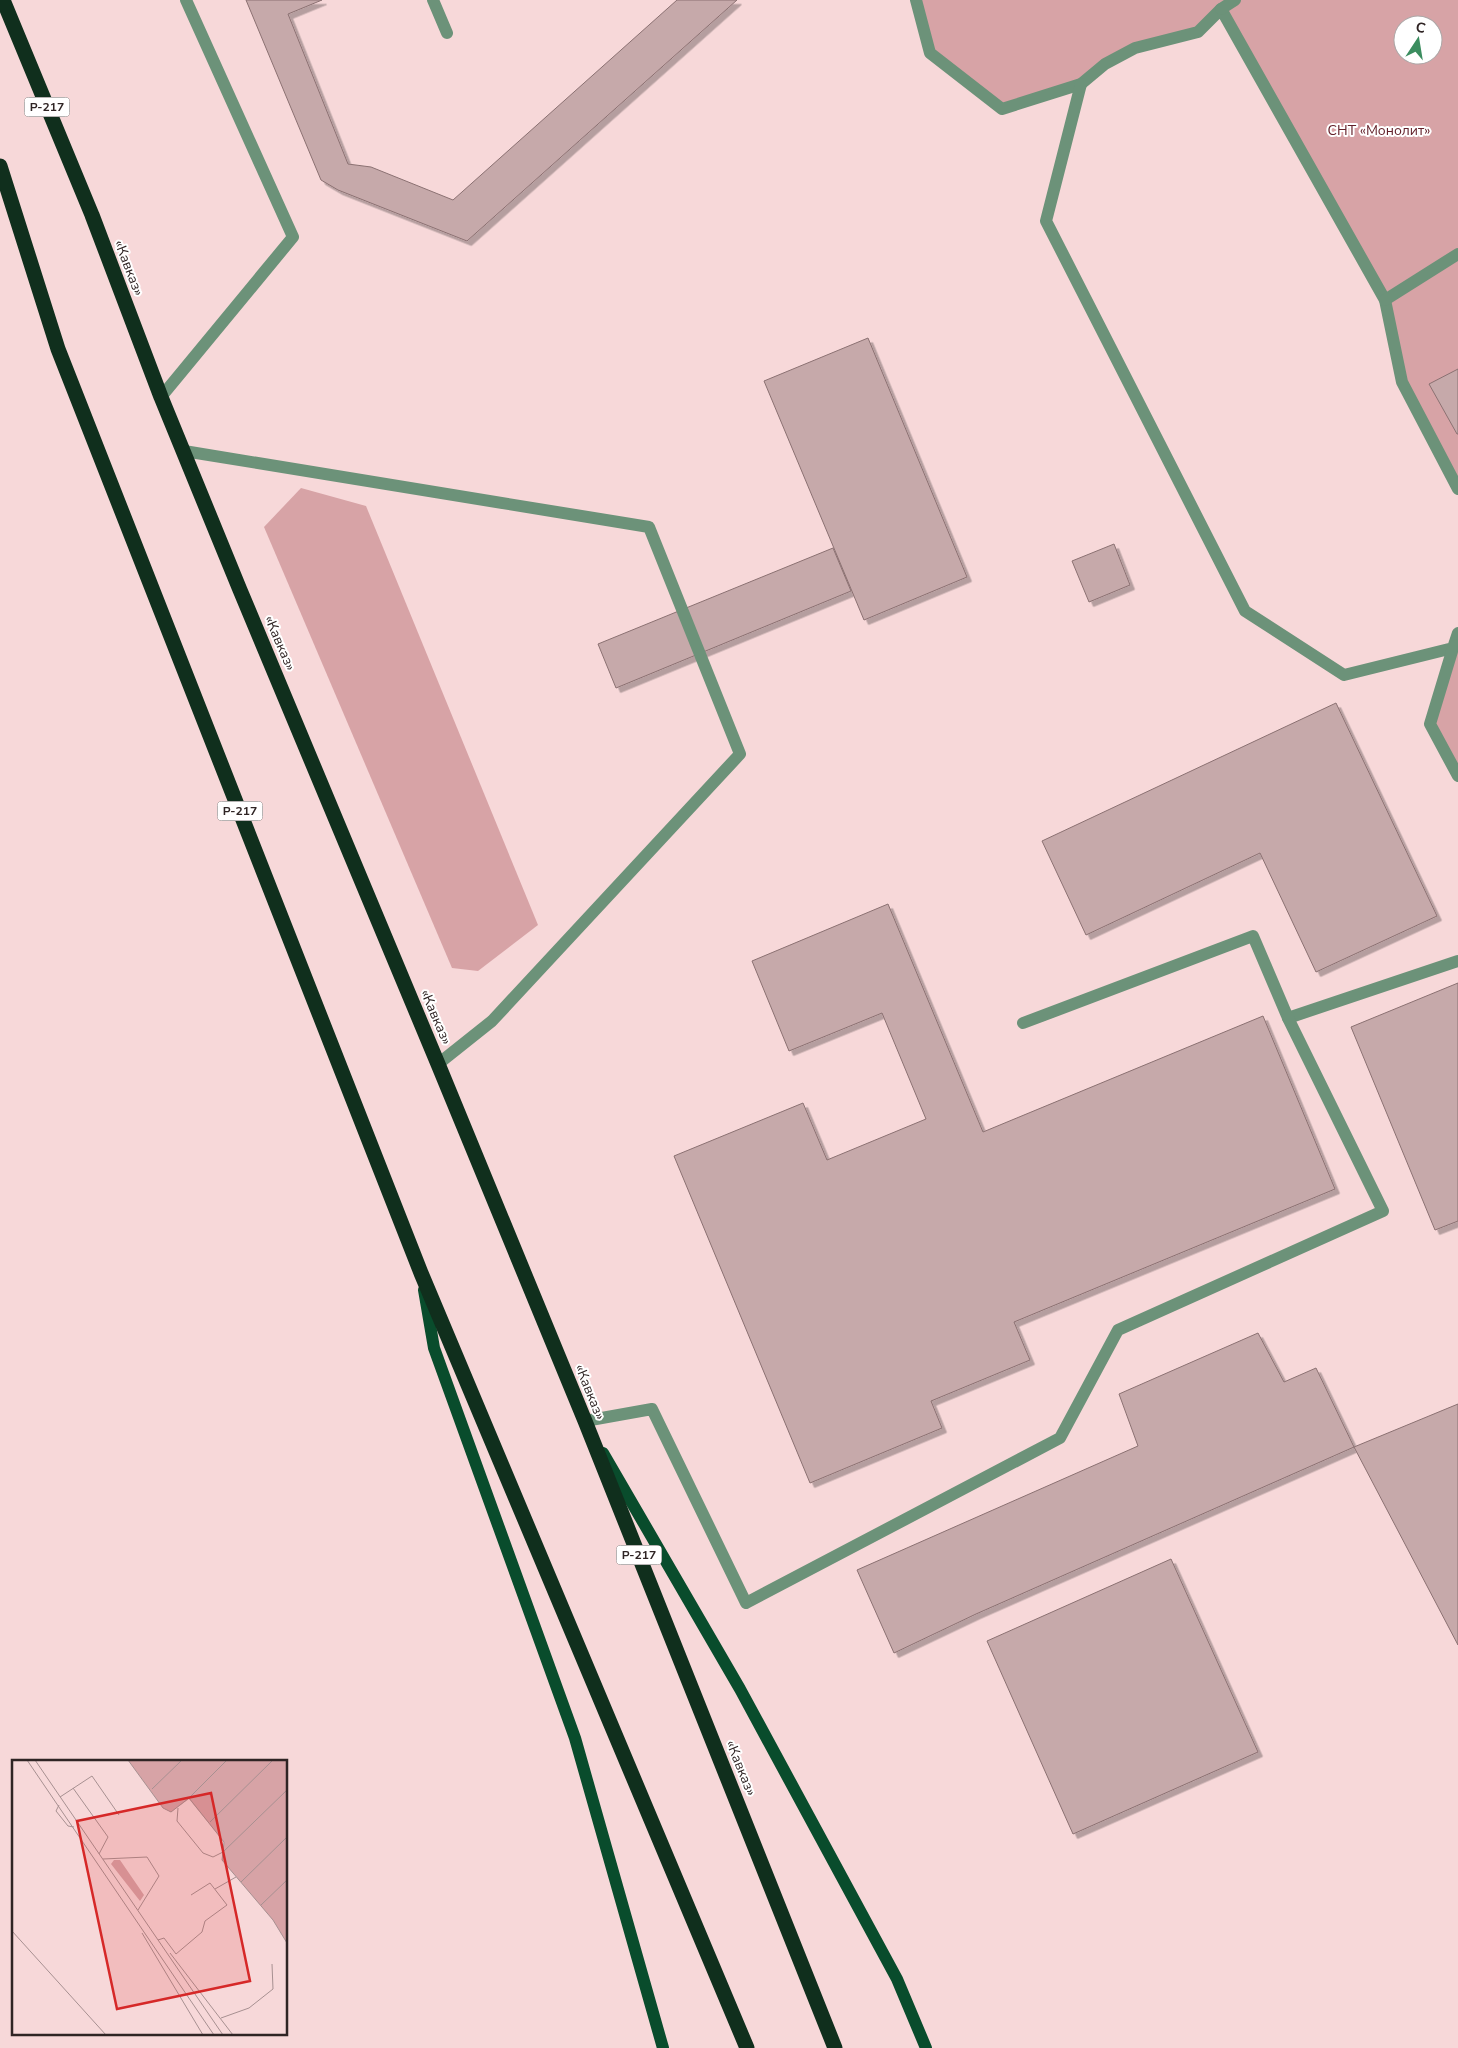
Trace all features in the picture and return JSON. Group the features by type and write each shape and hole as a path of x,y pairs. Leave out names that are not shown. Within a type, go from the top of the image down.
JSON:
{"highway":[{"name":"«Кавказ»","path":"3,0 92,215 161,397 240,590 585,1421 835,2048"},
{"name":"Р-217","path":"0,166 58,349 421,1273 747,2048"}],"main road":[{"path":"421,1273 434,1348 575,1738 663,2048"},
{"path":"585,1421 740,1689 892,1970 926,2048"}],"street":[{"path":"161,397 293,237 186,0"},
{"path":"433,0 447,33"},
{"path":"916,0 930,54 1002,109 1081,84 1105,64 1135,48 1198,32 1221,9 1235,0"},
{"path":"1221,9 1385,300 1402,382 1458,490"},
{"path":"1081,84 1046,221 1245,611 1344,676 1455,646"},
{"path":"1385,300 1458,254"},
{"path":"184,451 649,527 740,754 492,1021 438,1064"},
{"path":"1458,633 1430,724 1458,776"},
{"path":"585,1421 652,1409 746,1603 1060,1438 1118,1330 1383,1211 1288,1018 1253,936 1023,1023"},
{"path":"1288,1018 1458,961"}],"green space":[{"name":"СНТ «Монолит»","path":"916,0 1458,0 1458,489 1402,382 1385,300 1221,10 1198,32 1135,48 1081,84 1002,109 930,53"},
{"path":"301,488 366,506 538,925 478,971 452,968 264,527"},
{"path":"1458,633 1458,776 1430,724"}],"building":[{"path":"246,0 322,0 288,14 348,164 371,167 453,200 677,0 737,0 467,241 338,190 321,180"},
{"path":"868,338 967,577 864,620 764,381"},
{"path":"1458,369 1458,434 1457,434 1429,384"},
{"path":"1114,544 1130,585 1089,602 1072,561"},
{"path":"833,548 851,591 616,688 598,644"},
{"path":"1336,703 1437,916 1316,972 1260,853 1086,935 1042,841"},
{"path":"888,904 983,1132 1263,1016 1335,1189 1014,1322 1030,1360 931,1401 942,1428 810,1483 674,1156 803,1103 827,1160 926,1119 882,1013 789,1051 752,961"},
{"path":"1458,983 1458,1221 1435,1230 1351,1027"},
{"path":"1258,1333 1284,1382 1316,1368 1354,1447 976,1614 894,1653 857,1570 1138,1446 1119,1394"},
{"path":"1458,1404 1458,1645 1354,1447"},
{"path":"1171,1559 1258,1752 1073,1834 987,1641"}]}
